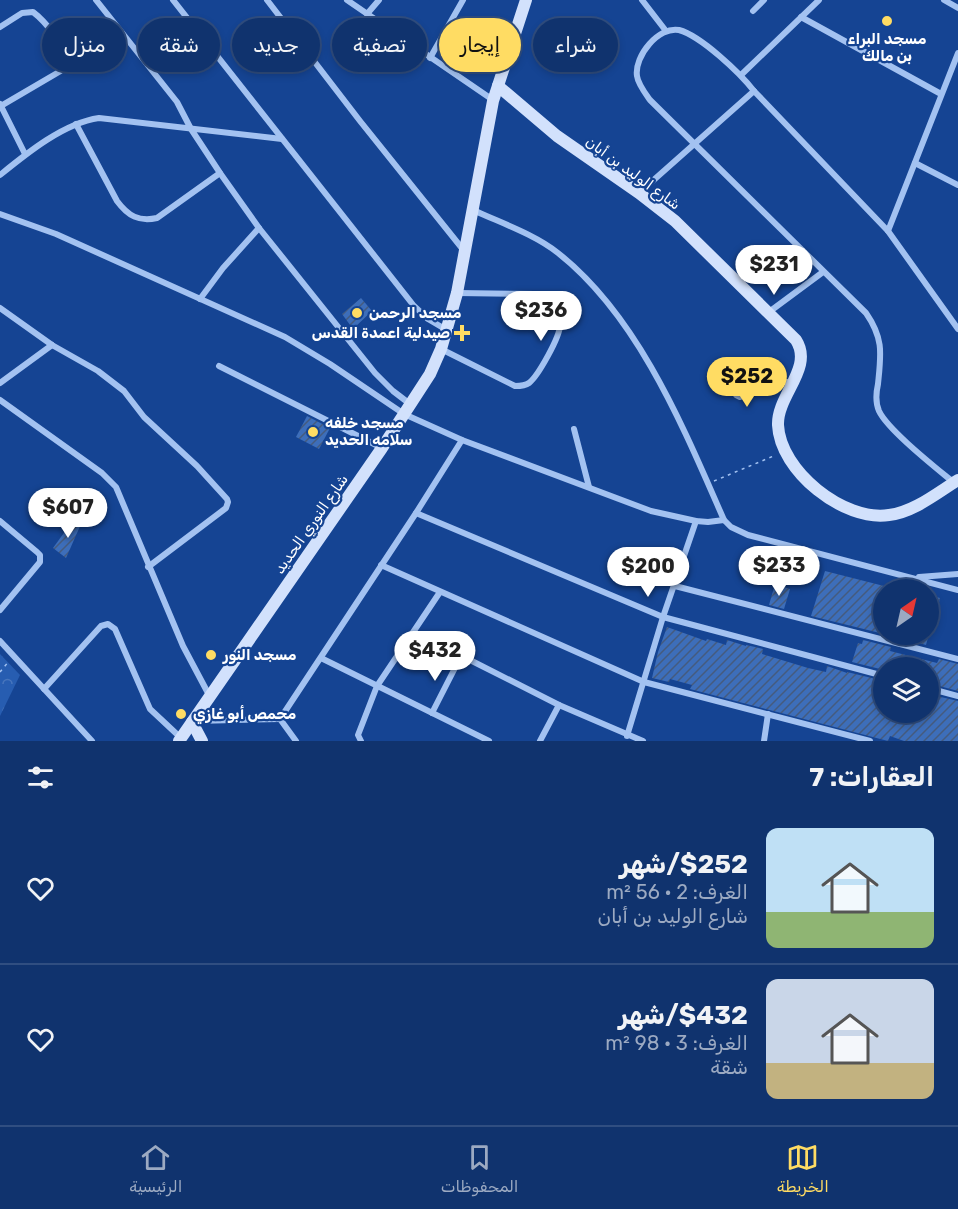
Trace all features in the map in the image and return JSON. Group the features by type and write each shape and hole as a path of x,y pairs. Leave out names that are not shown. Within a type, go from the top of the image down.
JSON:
{"street":[{"path":"96,0 177,102 191,129 259,228 375,373 407,409"},
{"path":"172,0 414,306 428,319 445,329"},
{"path":"267,0 465,252"},
{"path":"347,0 493,101"},
{"path":"367,14 379,0"},
{"path":"430,57 462,0"},
{"name":"شارع النوري الحديد","path":"182,740 209,695 382,448 430,374 441,349 457,292 493,101 526,0"},
{"path":"642,0 666,31"},
{"path":"753,11 764,0"},
{"path":"741,75 819,0"},
{"path":"944,0 958,8"},
{"path":"0,27 22,13 33,12 67,53 70,62 64,69 0,105 25,154"},
{"path":"801,16 941,94"},
{"path":"956,481 912,447 879,412 875,399 881,355 879,337 866,313 650,100 637,76 640,59 648,46 666,31 676,30 698,40 741,75 888,231 958,329"},
{"path":"888,231 958,53"},
{"name":"شارع الوليد بن أبان","path":"498,86 557,136 675,221 795,340 801,351 800,364 779,412 779,436 784,451 795,467 828,498 847,508 872,515 887,516 909,510 956,481"},
{"path":"639,194 754,91"},
{"path":"0,175 25,154 76,124 88,120 107,118 282,139"},
{"path":"76,124 117,201 124,210 138,219 157,218 220,173"},
{"path":"915,163 958,185"},
{"path":"473,210 557,252 594,287 632,338 667,395 724,520 731,526 748,535 958,590"},
{"path":"0,214 56,234 285,337 462,440 651,511 696,521 724,520"},
{"path":"200,299 223,268 259,228"},
{"path":"769,312 823,272"},
{"path":"441,349 515,386 527,385 550,350 560,326 554,309 535,294 457,292"},
{"path":"0,308 52,345 98,371 124,391 144,417 197,466 228,502 226,508 148,567"},
{"path":"0,383 52,345"},
{"path":"219,366 382,448"},
{"path":"726,375 736,395 740,397 776,382 792,382"},
{"path":"0,400 112,482 183,646 209,695"},
{"path":"574,429 589,487"},
{"path":"280,719 462,440"},
{"path":"416,513 663,617 873,673"},
{"path":"0,521 41,558 0,610"},
{"path":"627,736 663,617 696,521"},
{"path":"381,565 644,682 870,741"},
{"path":"915,578 958,574"},
{"path":"675,586 958,659"},
{"path":"362,741 358,735 377,686 440,592"},
{"path":"44,689 101,626 108,624 115,629 150,709 182,740"},
{"path":"0,641 92,741"},
{"path":"321,658 489,741"},
{"path":"432,713 458,662 463,658 559,705 643,741"},
{"path":"939,691 958,696"},
{"path":"540,741 559,705"},
{"path":"764,741 768,714"},
{"path":"202,741 193,722 280,719"},
{"path":"280,719 296,741"}],"path":[{"path":"708,484 784,451"},
{"path":"0,672 14,656"}],"green space":[{"path":"0,654 20,675 0,716"}],"building":[{"name":"مسجد الرحمن","path":"361,298 372,311 353,329 342,314"},
{"name":"مسجد خلفه سلامه الحديد","path":"307,416 330,428 319,449 296,437"},
{"path":"74,519 81,524 66,558 53,548"},
{"path":"825,571 873,583 873,631 811,616"},
{"path":"775,584 790,589 784,609 769,605"},
{"path":"667,627 706,641 707,639 726,645 727,640 763,649 762,654 808,668 826,672 827,666 873,678 873,723 939,723 939,697 958,701 958,741 904,741 890,736 888,741 690,689 692,685 670,679 669,682 652,678"},
{"path":"863,640 873,642 873,645 891,647 890,651 914,657 873,657 873,667 852,662 858,643 862,644"},
{"path":"939,659 958,664 958,691 939,686"}],"place":[{"name":"مسجد البراء بن مالك","path":"887,21"},
{"name":"مسجد الرحمن","path":"357,313"},
{"name":"صيدلية اعمدة القدس","path":"462,333"},
{"name":"مسجد خلفه سلامه الحديد","path":"313,432"},
{"name":"مسجد النور","path":"211,655"},
{"name":"محمص أبو غازي","path":"181,714"}]}
